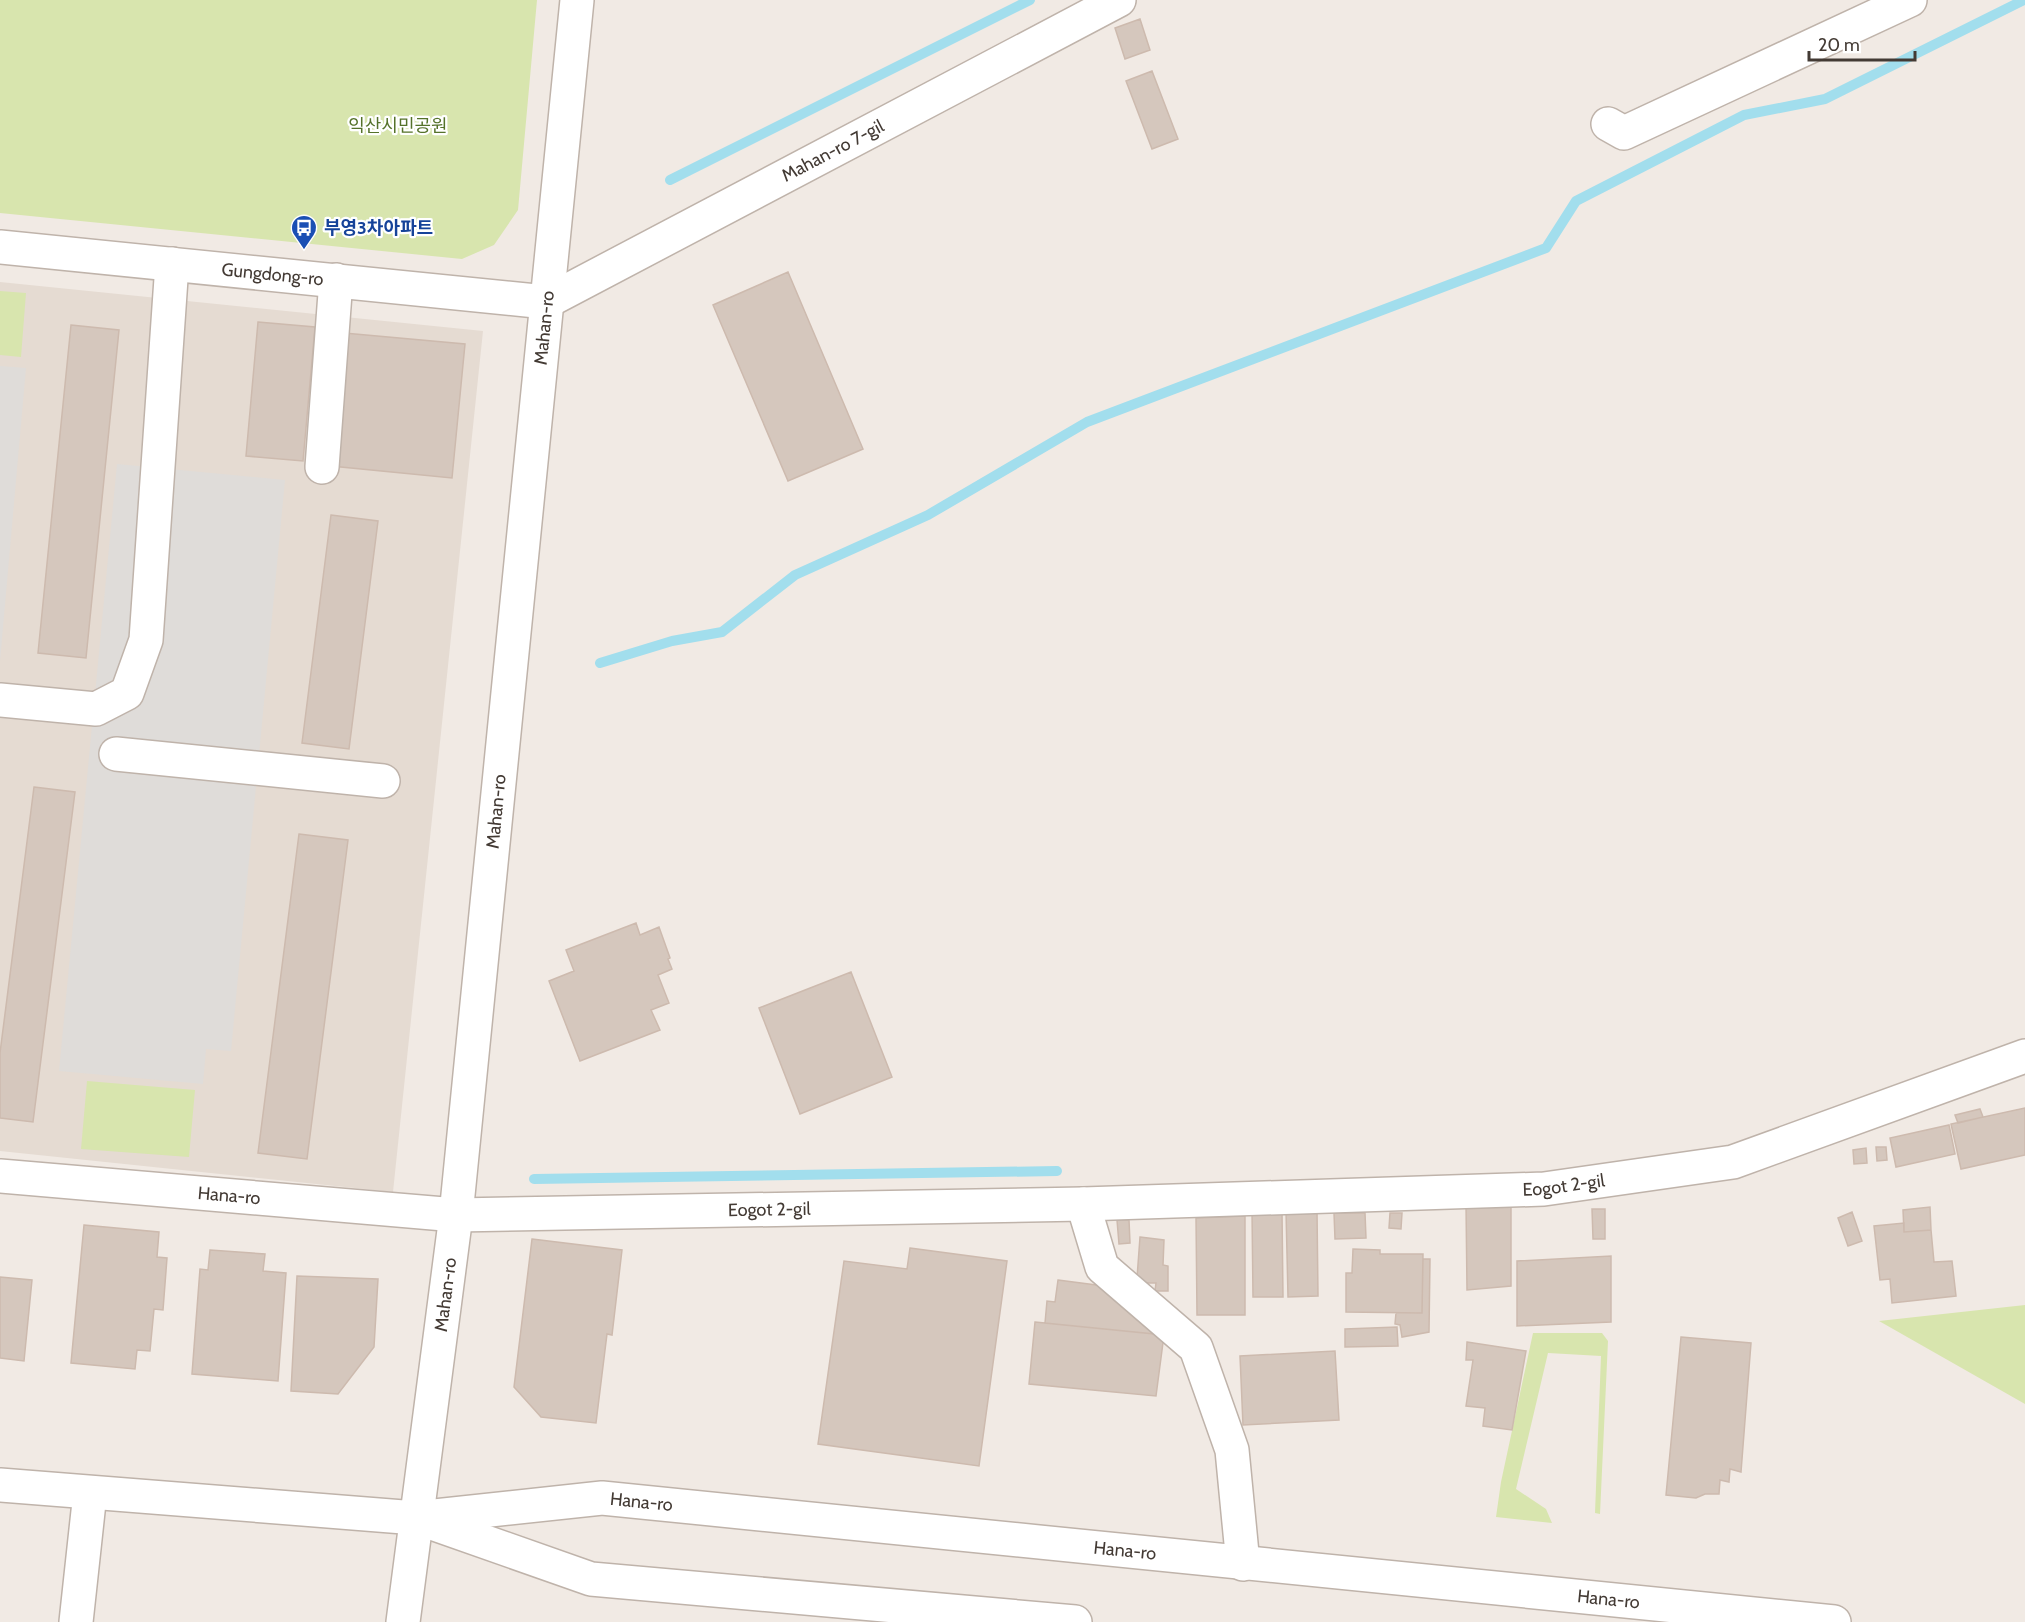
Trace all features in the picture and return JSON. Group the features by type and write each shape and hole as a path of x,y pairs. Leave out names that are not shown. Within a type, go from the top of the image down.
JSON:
{"street":[{"name":"Mahan-ro","path":"404,1622 456,1215 577,0"},
{"name":"Mahan-ro 7-gil","path":"546,302 1119,0"},
{"path":"1608,124 1624,133 1910,0"},
{"name":"Gungdong-ro","path":"0,247 546,302"},
{"path":"0,700 96,709 127,693 146,640 172,264"},
{"path":"322,467 336,280"},
{"path":"116,754 383,781"},
{"name":"Eogot 2-gil","path":"456,1215 1083,1204 1544,1189 1733,1162 2025,1056"},
{"name":"Hana-ro","path":"0,1176 456,1215"},
{"path":"1083,1204 1102,1267 1196,1348 1233,1450 1243,1564"},
{"name":"Hana-ro","path":"0,1485 416,1518 602,1498 1834,1622"},
{"path":"76,1622 90,1493"},
{"name":"Hana-ro","path":"416,1518 591,1579 1075,1622"}],"shaded area":[{"path":"0,282 483,331 393,1192 0,1151"},
{"path":"0,366 26,368 0,661"},
{"path":"117,464 285,480 231,1051 206,1049 203,1084 59,1071"}],"green space":[{"name":"익산시민공원","path":"0,0 537,0 518,210 494,245 462,259 0,213"},
{"path":"0,291 26,293 21,357 0,355"},
{"path":"87,1081 195,1090 189,1157 81,1149"},
{"path":"2025,1305 2025,1404 1879,1321"},
{"path":"1533,1333 1602,1333 1608,1341 1600,1514 1595,1513 1601,1356 1548,1353 1516,1489 1546,1509 1552,1523 1496,1517 1501,1482"}],"building":[{"path":"1140,19 1150,50 1125,59 1115,28"},
{"path":"1152,71 1178,139 1152,149 1126,81"},
{"path":"788,272 863,449 788,481 713,305"},
{"path":"258,322 315,327 303,461 246,456"},
{"path":"71,325 119,330 86,658 38,653"},
{"path":"344,333 465,344 452,478 331,466"},
{"path":"331,515 378,521 349,749 302,743"},
{"path":"34,787 75,792 33,1122 0,1118 0,1053"},
{"path":"299,834 348,840 307,1159 258,1153"},
{"path":"636,923 640,935 659,927 670,958 668,959 672,969 658,975 669,1003 651,1010 660,1030 580,1061 549,981 574,971 566,950"},
{"path":"851,972 892,1077 800,1114 759,1008"},
{"path":"2025,1108 2025,1155 1961,1169 1951,1124"},
{"path":"1980,1109 1983,1117 1958,1123 1955,1115"},
{"path":"1949,1125 1955,1154 1896,1167 1890,1138"},
{"path":"1876,1147 1886,1147 1887,1160 1877,1161"},
{"path":"1866,1148 1867,1163 1854,1164 1853,1150"},
{"path":"1511,1202 1511,1286 1467,1290 1466,1204"},
{"path":"1930,1207 1931,1230 1904,1232 1903,1210"},
{"path":"1592,1209 1605,1209 1605,1239 1593,1239"},
{"path":"1317,1210 1318,1296 1288,1297 1286,1211"},
{"path":"1252,1211 1282,1211 1283,1297 1253,1297"},
{"path":"1852,1212 1862,1241 1848,1246 1838,1218"},
{"path":"1334,1213 1365,1213 1366,1238 1335,1239"},
{"path":"1390,1213 1402,1213 1401,1229 1389,1228"},
{"path":"1245,1216 1245,1315 1197,1315 1196,1218"},
{"path":"1117,1220 1129,1220 1130,1243 1119,1244"},
{"path":"1904,1223 1904,1232 1931,1230 1934,1262 1952,1261 1956,1296 1892,1303 1890,1279 1880,1280 1874,1226"},
{"path":"84,1225 159,1232 157,1257 167,1258 163,1310 154,1309 150,1351 137,1350 135,1369 71,1363"},
{"path":"1140,1237 1164,1240 1163,1265 1168,1266 1168,1291 1155,1291 1156,1283 1144,1283 1137,1278"},
{"path":"532,1239 622,1250 612,1335 607,1334 596,1423 541,1417 514,1387"},
{"path":"910,1248 1007,1261 979,1466 818,1444 844,1261 907,1269"},
{"path":"1353,1249 1380,1250 1380,1254 1423,1254 1422,1313 1346,1312 1346,1273 1352,1273"},
{"path":"210,1250 265,1254 263,1271 286,1273 278,1381 192,1374 200,1269 208,1270"},
{"path":"1611,1256 1611,1322 1517,1326 1517,1261"},
{"path":"1423,1259 1430,1259 1429,1332 1402,1337 1400,1325 1395,1324 1396,1313 1422,1313"},
{"path":"297,1276 378,1279 374,1347 338,1394 291,1391"},
{"path":"0,1277 32,1280 24,1361 0,1358"},
{"path":"1058,1280 1104,1286 1164,1335 1045,1323 1047,1301 1055,1302"},
{"path":"1035,1322 1164,1335 1156,1396 1029,1384"},
{"path":"1397,1327 1398,1346 1345,1347 1345,1329"},
{"path":"1681,1337 1751,1343 1741,1472 1730,1469 1729,1482 1720,1480 1719,1494 1705,1494 1696,1498 1666,1495"},
{"path":"1467,1342 1526,1351 1512,1430 1483,1426 1485,1408 1466,1406 1473,1360 1466,1360"},
{"path":"1335,1351 1339,1420 1243,1425 1240,1356"}],"waterway":[{"path":"670,180 1030,0"},
{"path":"600,663 672,641 722,632 795,575 928,515 1087,422 1546,248 1576,201 1744,115 1825,99 2024,0"},
{"path":"534,1179 1057,1171"}],"place":[{"name":"부영3차아파트","path":"304,251"}]}
